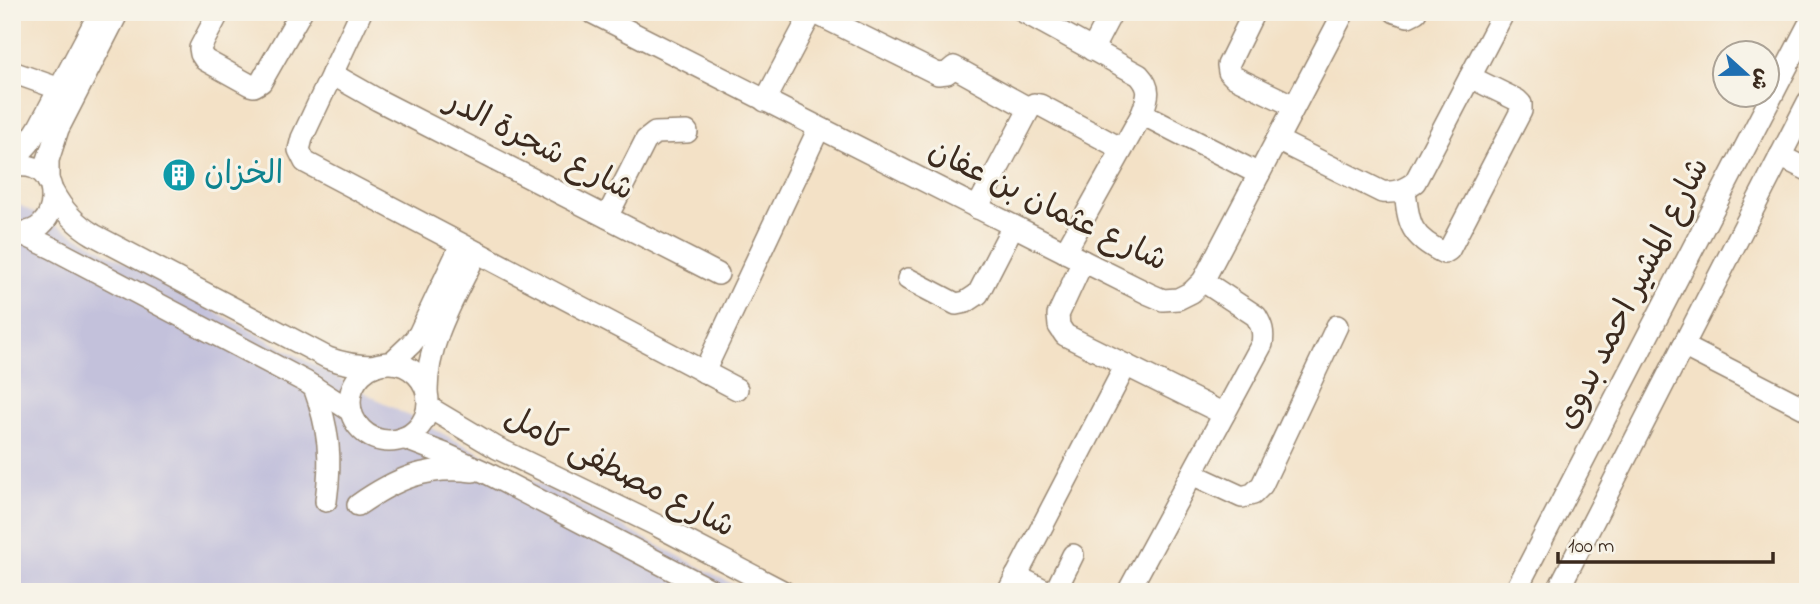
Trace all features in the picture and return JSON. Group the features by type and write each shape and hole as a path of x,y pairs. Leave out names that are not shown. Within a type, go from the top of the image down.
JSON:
{"street":[{"path":"15,231 30,230 41,224 49,215 53,204 43,138 60,89 100,12"},
{"path":"12,165 29,143 43,138 85,74 118,12"},
{"path":"219,12 200,48 201,54 205,60 254,86 261,82 301,12"},
{"path":"361,12 300,144 301,156 305,162 737,389"},
{"name":"شارع عثمان بن عفان","path":"591,12 1163,300 1178,299 1192,292 1203,281 1344,12"},
{"path":"765,101 812,12 938,74 947,73 954,67 1030,108"},
{"path":"1024,12 1139,75 1147,84 1148,97 1142,114 1122,149 1074,257 1058,316 1059,326 1065,335 1224,414"},
{"path":"1092,50 1112,12"},
{"path":"1395,12 1408,16 1416,12"},
{"path":"1277,140 1382,192 1405,190 1415,182 1504,12"},
{"path":"1248,14 1228,65 1229,72 1294,106"},
{"name":"شارع المشير احمد بدوى","path":"1515,592 1808,26"},
{"path":"12,72 60,89"},
{"name":"شارع شجرة الدر","path":"332,74 718,274"},
{"path":"1405,190 1410,223 1416,234 1437,250 1444,253 1449,250 1522,107 1517,100 1471,77"},
{"path":"1557,592 1808,102"},
{"path":"977,208 1034,104 1040,104 1122,149"},
{"path":"1142,114 1259,174"},
{"path":"704,372 819,128"},
{"path":"607,217 646,140 655,133 687,132"},
{"path":"1780,156 1808,170"},
{"path":"12,165 29,167 40,172 61,206 84,229 319,353 358,366 383,364 410,368 417,374 427,399"},
{"path":"908,279 957,303 966,302 978,294 1013,226"},
{"path":"69,257 84,229"},
{"path":"15,231 310,384 351,411"},
{"path":"469,249 433,345 422,423 403,438 376,439 360,428 351,411 352,390 364,372 383,364 411,344 469,249"},
{"path":"1128,592 1262,344 1261,324 1256,316 1203,281"},
{"path":"1192,474 1242,497 1253,494 1262,485 1337,326"},
{"path":"1683,346 1808,410"},
{"path":"319,353 321,365 310,384 324,414 329,443 330,472 326,501"},
{"path":"1048,592 1012,584 1126,365"},
{"name":"شارع مصطفى كامل","path":"427,399 479,438 656,525 784,592"},
{"name":"شارع مصطفى كامل","path":"403,438 487,473 715,592"},
{"path":"466,463 462,458 462,445 467,440 479,438"},
{"path":"358,505 380,489 405,478 432,471 487,473"},
{"path":"1055,592 1073,555"}],"shaded area":[{"path":"12,201 395,409 748,592 12,592"}],"place":[{"name":"الخزان","path":"179,175"}]}
